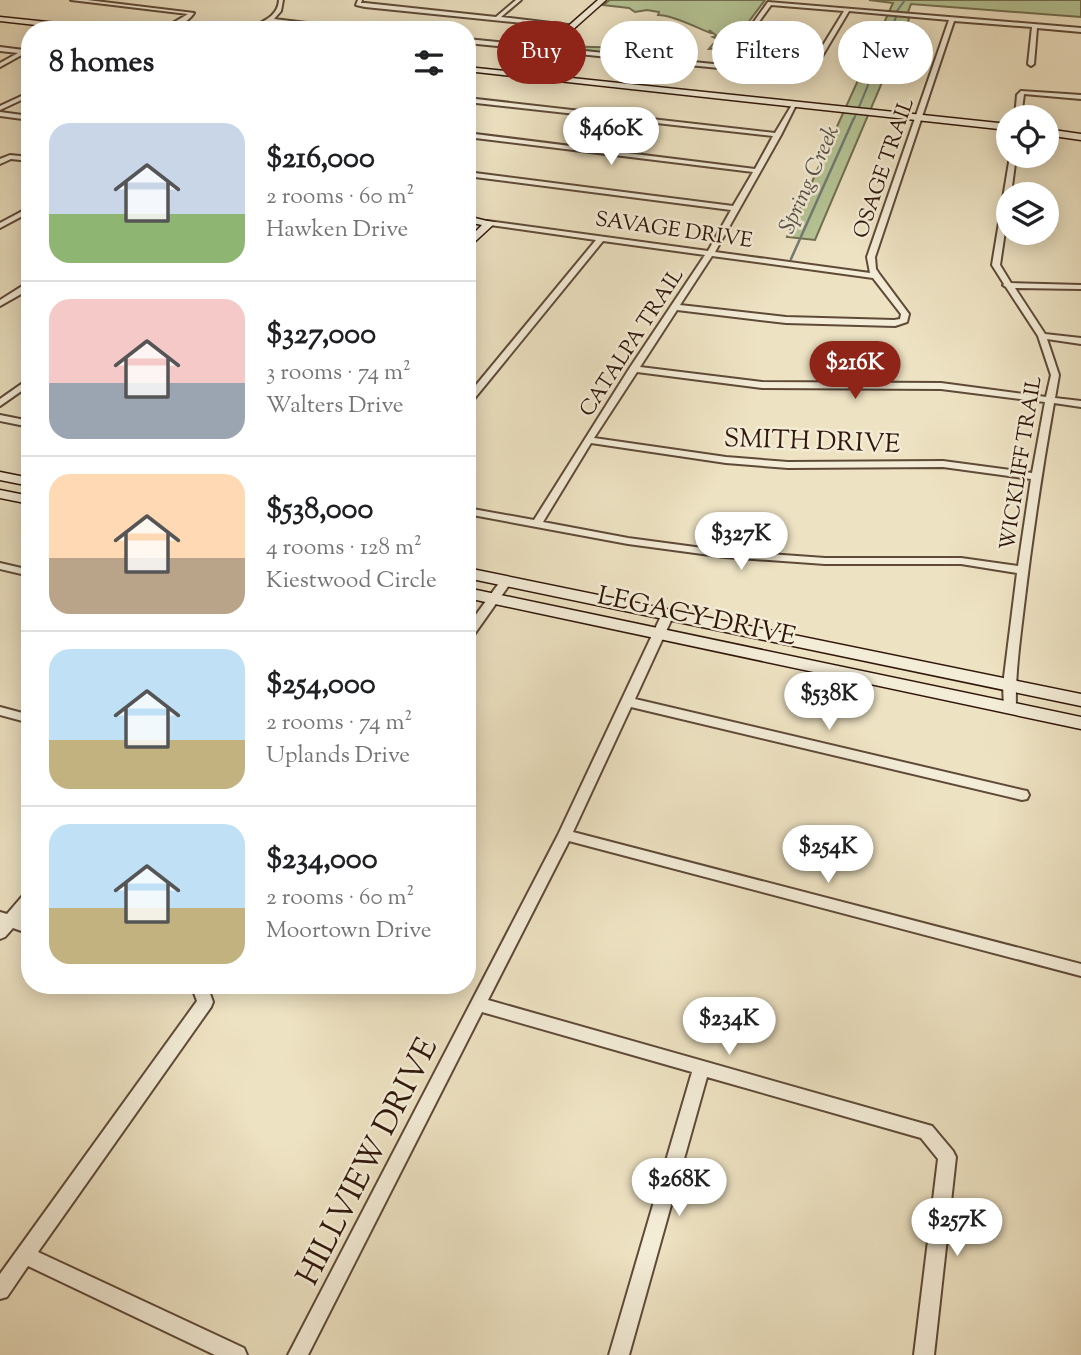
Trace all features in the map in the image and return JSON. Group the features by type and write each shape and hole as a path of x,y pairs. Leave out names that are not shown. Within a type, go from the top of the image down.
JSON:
{"street":[{"path":"73,0 191,13 190,17 182,21"},
{"path":"268,20 282,10 281,0"},
{"path":"360,0 358,4 526,21"},
{"path":"497,18 519,0"},
{"path":"579,21 602,0"},
{"path":"757,21 770,3 1081,30"},
{"path":"423,11 431,5"},
{"path":"824,48 847,10"},
{"path":"0,19 21,21"},
{"name":"OSAGE TRAIL","path":"675,307 795,321 895,323 904,320 905,314 872,269 871,257 952,19"},
{"path":"268,20 278,21"},
{"path":"1031,64 1035,26"},
{"path":"476,42 497,44"},
{"path":"0,49 21,52"},
{"path":"586,53 712,66"},
{"path":"0,65 21,54"},
{"path":"476,70 497,72"},
{"path":"586,81 996,126"},
{"path":"1019,105 1023,92 1081,97"},
{"path":"0,108 21,98"},
{"path":"476,101 778,135"},
{"name":"CATALPA TRAIL","path":"536,525 633,369 710,253 795,104"},
{"path":"0,114 21,117"},
{"path":"1059,134 1081,137"},
{"path":"476,136 757,171"},
{"path":"0,162 10,158 21,159"},
{"name":"WICKLIFF TRAIL","path":"1010,708 1009,685 1023,570 1036,477 1055,375 1042,336 998,271 995,259 1011,168"},
{"path":"476,175 736,209"},
{"path":"0,226 21,214"},
{"name":"SAVAGE DRIVE","path":"476,221 876,276"},
{"path":"476,237 490,223"},
{"path":"476,391 601,238"},
{"path":"1007,285 1081,287"},
{"path":"0,304 21,291"},
{"path":"1042,336 1081,341"},
{"path":"633,369 762,385 941,386 1081,404"},
{"path":"0,403 21,388"},
{"path":"0,418 21,422"},
{"name":"SMITH DRIVE","path":"588,440 760,463 926,464 1036,477"},
{"path":"0,476 21,480"},
{"path":"0,494 21,498"},
{"path":"476,513 628,541 725,554 825,561 961,561 1023,570"},
{"path":"0,566 21,571"},
{"name":"LEGACY DRIVE","path":"476,575 1081,700"},
{"path":"476,624 506,581"},
{"name":"LEGACY DRIVE","path":"476,595 1081,723"},
{"name":"HILLVIEW DRIVE","path":"298,1355 565,835 668,614"},
{"path":"628,702 1022,795"},
{"path":"0,711 21,717"},
{"path":"565,835 1081,970"},
{"path":"3,924 21,906"},
{"path":"3,924 21,927"},
{"path":"0,1290 201,994"},
{"path":"478,1004 926,1132 947,1157 924,1355"},
{"path":"619,1355 701,1068"},
{"path":"24,1255 237,1355"}],"green space":[{"path":"610,0 765,0 749,21 712,21 712,32 709,30 711,33 698,28 698,21 681,21 658,15 659,12 635,12 629,8 603,5"},
{"path":"869,0 1081,0 1081,17 911,4 907,15 908,21 885,21 893,3"},
{"path":"586,47 600,48 600,52 586,51"},
{"path":"856,84 881,84 815,240 787,237"}],"waterway":[{"name":"Spring Creek","path":"897,11 905,0"},
{"name":"Spring Creek","path":"859,107 896,17"},
{"name":"Spring Creek","path":"854,119 856,114"},
{"name":"Spring Creek","path":"791,259 854,118"}]}
